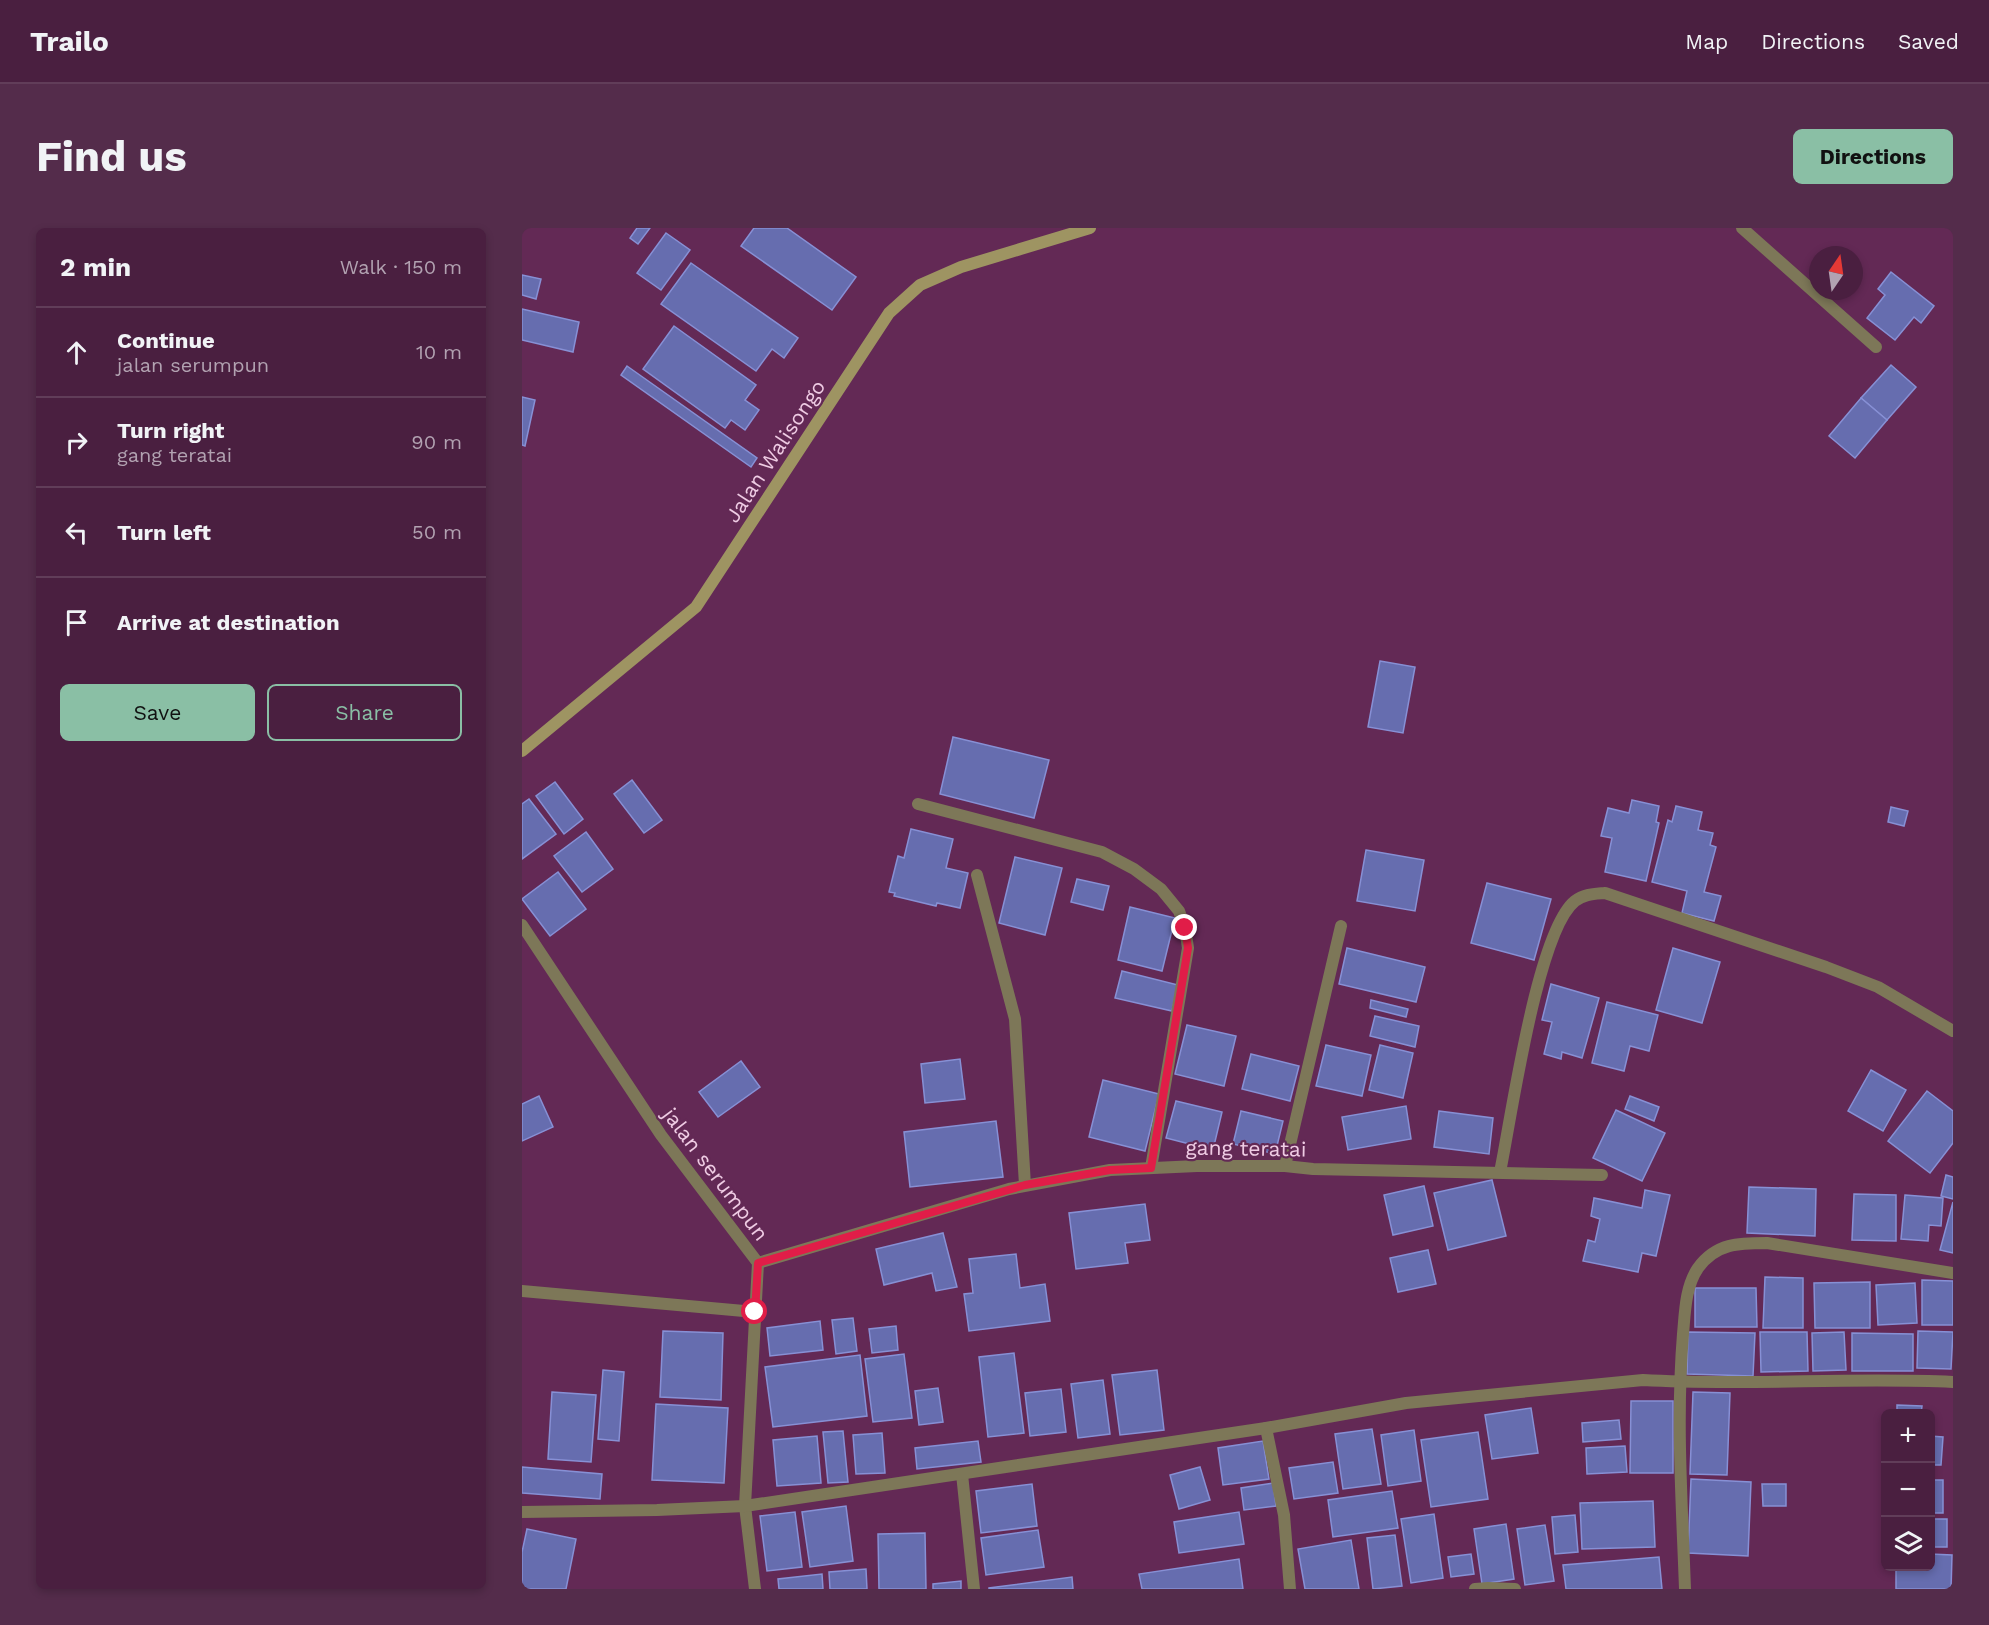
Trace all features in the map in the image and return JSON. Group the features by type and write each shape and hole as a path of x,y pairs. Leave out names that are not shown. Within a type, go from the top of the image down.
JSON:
{"street":[{"name":"Jalan Walisongo","path":"522,751 696,607 889,313 920,285 961,267 1090,228"},
{"path":"1742,228 1876,347"},
{"path":"918,804 1102,852 1134,869 1161,889 1179,911 1185,928 1188,948 1151,1168"},
{"path":"977,875 1015,1019 1025,1185"},
{"path":"1500,1172 1533,999 1560,922 1573,902 1586,894 1605,893 1826,967 1878,987 1953,1031"},
{"name":"jalan serumpun","path":"522,925 661,1135 758,1263 745,1506 755,1589"},
{"path":"1285,1166 1341,926"},
{"name":"gang teratai","path":"758,1263 1025,1185 1110,1170 1197,1166 1285,1166 1313,1169 1602,1175"},
{"path":"1685,1589 1679,1382 1686,1297 1697,1269 1714,1251 1738,1243 1767,1243 1953,1273"},
{"path":"522,1291 755,1312"},
{"path":"522,1512 745,1506 1266,1428 1406,1403 1643,1380 1679,1382 1894,1379 1953,1382"},
{"path":"1266,1428 1284,1515 1290,1589"},
{"path":"962,1474 974,1589"},
{"path":"1475,1589 1488,1587 1515,1589"}],"building":[{"path":"637,228 650,228 638,244 630,238"},
{"path":"754,228 787,228 856,277 832,310 741,246"},
{"path":"666,233 690,250 661,290 637,273"},
{"path":"691,263 798,338 784,358 772,349 756,371 661,304"},
{"path":"1891,272 1934,306 1921,323 1914,317 1895,340 1867,318 1885,295 1878,289"},
{"path":"522,275 541,279 536,299 522,295"},
{"path":"522,309 579,322 573,352 522,340"},
{"path":"674,326 756,385 745,400 759,410 745,430 731,420 725,428 643,369"},
{"path":"1891,365 1916,387 1887,420 1861,398"},
{"path":"627,366 757,458 751,467 621,375"},
{"path":"522,397 535,400 525,446 522,445"},
{"path":"1861,398 1887,420 1855,458 1829,436"},
{"path":"1380,661 1415,667 1403,733 1368,727"},
{"path":"953,737 1049,760 1034,818 940,794"},
{"path":"632,780 662,820 644,833 614,794"},
{"path":"555,782 583,819 564,834 536,796"},
{"path":"529,799 556,834 522,859 522,804"},
{"path":"1632,800 1659,806 1656,822 1659,823 1646,881 1605,872 1612,838 1601,836 1608,808 1629,813"},
{"path":"1676,806 1702,812 1698,830 1713,833 1710,845 1716,847 1704,892 1721,896 1714,921 1682,913 1687,891 1652,882 1668,820 1672,822"},
{"path":"1891,807 1908,811 1904,826 1888,822"},
{"path":"911,829 953,839 946,868 968,873 960,908 937,903 936,906 894,896 895,893 889,892 898,856 904,858"},
{"path":"586,832 613,869 582,892 554,856"},
{"path":"1366,850 1424,860 1415,911 1357,901"},
{"path":"1015,857 1062,868 1045,935 999,923"},
{"path":"558,872 586,909 550,936 522,899"},
{"path":"1077,879 1109,886 1103,910 1071,902"},
{"path":"1487,883 1551,899 1534,960 1471,943"},
{"path":"1130,907 1175,918 1162,971 1118,960"},
{"path":"1347,948 1425,967 1416,1002 1339,984"},
{"path":"1673,948 1720,962 1702,1023 1656,1010"},
{"path":"1122,971 1178,985 1172,1011 1115,998"},
{"path":"1551,984 1599,998 1582,1058 1562,1052 1561,1059 1544,1054 1552,1022 1542,1020"},
{"path":"1371,1000 1408,1009 1406,1017 1370,1008"},
{"path":"1607,1002 1658,1015 1649,1051 1630,1046 1624,1071 1592,1063"},
{"path":"1375,1016 1419,1026 1415,1047 1370,1036"},
{"path":"1187,1025 1236,1036 1224,1086 1175,1074"},
{"path":"1326,1045 1371,1055 1362,1096 1316,1086"},
{"path":"1380,1045 1413,1053 1403,1098 1369,1090"},
{"path":"1251,1054 1299,1066 1290,1101 1242,1089"},
{"path":"960,1059 965,1099 925,1103 921,1064"},
{"path":"741,1061 760,1087 718,1117 699,1092"},
{"path":"1871,1070 1906,1090 1883,1131 1848,1111"},
{"path":"1103,1080 1159,1094 1145,1151 1089,1137"},
{"path":"1927,1091 1953,1111 1953,1143 1930,1173 1888,1141"},
{"path":"539,1096 553,1127 522,1141 522,1104"},
{"path":"1630,1096 1659,1107 1654,1121 1625,1109"},
{"path":"1176,1101 1222,1112 1213,1150 1166,1138"},
{"path":"1406,1106 1411,1139 1348,1150 1342,1117"},
{"path":"1616,1110 1665,1133 1642,1181 1593,1158"},
{"path":"1241,1111 1283,1121 1275,1154 1233,1144"},
{"path":"1439,1111 1493,1118 1489,1154 1434,1147"},
{"path":"996,1121 1003,1177 910,1187 904,1132"},
{"path":"1946,1175 1953,1177 1953,1199 1941,1196"},
{"path":"1492,1180 1506,1236 1448,1250 1434,1193"},
{"path":"1424,1186 1433,1226 1393,1235 1384,1195"},
{"path":"1749,1187 1816,1189 1815,1236 1747,1233"},
{"path":"1645,1190 1670,1195 1656,1256 1642,1253 1638,1272 1583,1261 1588,1240 1595,1242 1600,1219 1591,1216 1594,1198 1642,1208"},
{"path":"1854,1194 1896,1195 1896,1241 1852,1240"},
{"path":"1905,1195 1943,1198 1941,1226 1929,1225 1928,1241 1901,1239"},
{"path":"1953,1202 1953,1253 1940,1250"},
{"path":"1145,1204 1150,1240 1125,1243 1128,1263 1076,1269 1069,1213"},
{"path":"943,1233 957,1287 936,1291 932,1273 884,1285 876,1249"},
{"path":"1428,1250 1436,1284 1398,1292 1390,1258"},
{"path":"1016,1254 1020,1288 1045,1284 1050,1321 969,1331 964,1294 973,1293 969,1259"},
{"path":"1765,1277 1803,1278 1803,1328 1763,1328"},
{"path":"1922,1280 1953,1281 1953,1325 1922,1325"},
{"path":"1870,1282 1870,1328 1815,1328 1814,1283"},
{"path":"1915,1283 1917,1323 1878,1325 1876,1285"},
{"path":"1695,1288 1756,1288 1757,1327 1695,1327"},
{"path":"853,1318 857,1351 836,1354 832,1320"},
{"path":"820,1321 823,1350 770,1356 767,1328"},
{"path":"896,1326 898,1350 872,1353 869,1329"},
{"path":"663,1331 723,1333 721,1400 660,1397"},
{"path":"1918,1331 1953,1332 1951,1369 1917,1368"},
{"path":"1688,1332 1755,1333 1753,1376 1687,1374"},
{"path":"1760,1332 1807,1332 1808,1371 1761,1372"},
{"path":"1844,1332 1846,1370 1813,1371 1812,1333"},
{"path":"1852,1333 1913,1334 1913,1371 1852,1371"},
{"path":"1014,1353 1024,1433 988,1437 979,1357"},
{"path":"904,1354 912,1418 873,1422 865,1359"},
{"path":"860,1355 867,1416 773,1427 765,1367"},
{"path":"603,1370 624,1372 619,1441 598,1439"},
{"path":"1157,1370 1164,1430 1120,1435 1112,1375"},
{"path":"1103,1380 1110,1434 1078,1438 1071,1384"},
{"path":"938,1388 943,1422 919,1425 915,1391"},
{"path":"1061,1389 1066,1432 1030,1436 1025,1393"},
{"path":"552,1392 596,1395 591,1462 548,1459"},
{"path":"1693,1392 1730,1393 1727,1475 1690,1474"},
{"path":"1631,1401 1673,1401 1673,1473 1630,1473"},
{"path":"656,1404 728,1408 724,1483 652,1480"},
{"path":"1897,1405 1922,1406 1922,1409 1897,1409"},
{"path":"1531,1408 1538,1453 1492,1459 1485,1415"},
{"path":"1619,1420 1621,1439 1583,1442 1582,1423"},
{"path":"1372,1429 1381,1484 1343,1489 1335,1434"},
{"path":"1414,1430 1421,1481 1388,1486 1381,1435"},
{"path":"843,1431 848,1482 828,1483 823,1432"},
{"path":"1478,1432 1488,1499 1431,1507 1421,1440"},
{"path":"882,1433 885,1473 856,1474 853,1435"},
{"path":"817,1436 821,1483 777,1486 773,1440"},
{"path":"1935,1436 1943,1437 1941,1465 1935,1465"},
{"path":"978,1441 981,1462 917,1469 915,1448"},
{"path":"1263,1441 1269,1479 1223,1485 1218,1448"},
{"path":"1625,1446 1627,1472 1587,1474 1586,1448"},
{"path":"1333,1462 1338,1493 1294,1499 1289,1468"},
{"path":"522,1467 602,1474 600,1499 522,1493"},
{"path":"1200,1467 1210,1500 1179,1509 1170,1475"},
{"path":"1691,1479 1751,1482 1748,1556 1688,1553"},
{"path":"1935,1480 1943,1480 1943,1513 1935,1513"},
{"path":"1273,1483 1276,1506 1244,1510 1241,1488"},
{"path":"1032,1484 1037,1526 981,1533 976,1491"},
{"path":"1762,1484 1786,1484 1786,1506 1763,1506"},
{"path":"1392,1491 1398,1528 1333,1537 1328,1500"},
{"path":"1653,1501 1655,1547 1582,1549 1580,1503"},
{"path":"846,1506 853,1561 810,1567 802,1512"},
{"path":"795,1512 802,1567 767,1571 760,1516"},
{"path":"1239,1512 1244,1544 1179,1553 1174,1522"},
{"path":"1434,1514 1443,1578 1411,1583 1401,1519"},
{"path":"1575,1515 1578,1552 1555,1554 1552,1517"},
{"path":"1935,1519 1947,1519 1947,1547 1935,1547"},
{"path":"1506,1524 1514,1579 1482,1584 1474,1529"},
{"path":"1545,1525 1554,1581 1525,1585 1517,1529"},
{"path":"527,1529 576,1539 566,1589 522,1589 522,1552"},
{"path":"1038,1530 1044,1567 986,1575 981,1538"},
{"path":"925,1533 926,1589 879,1589 878,1534"},
{"path":"1395,1535 1402,1586 1373,1589 1367,1538"},
{"path":"1351,1540 1359,1589 1305,1589 1298,1549"},
{"path":"1471,1554 1474,1574 1451,1577 1448,1557"},
{"path":"1935,1554 1952,1555 1951,1589 1896,1589 1896,1571 1935,1571"},
{"path":"1659,1557 1662,1589 1566,1589 1563,1565"},
{"path":"1239,1559 1243,1589 1142,1589 1139,1574"},
{"path":"866,1569 867,1589 830,1589 829,1572"},
{"path":"822,1574 823,1589 779,1589 778,1579"},
{"path":"1072,1577 1073,1589 989,1589 989,1588"},
{"path":"961,1581 961,1589 933,1589 933,1584"}],"route":[{"path":"755,1312 758,1263 1025,1185 1110,1170 1151,1168 1188,948 1185,928"}]}
